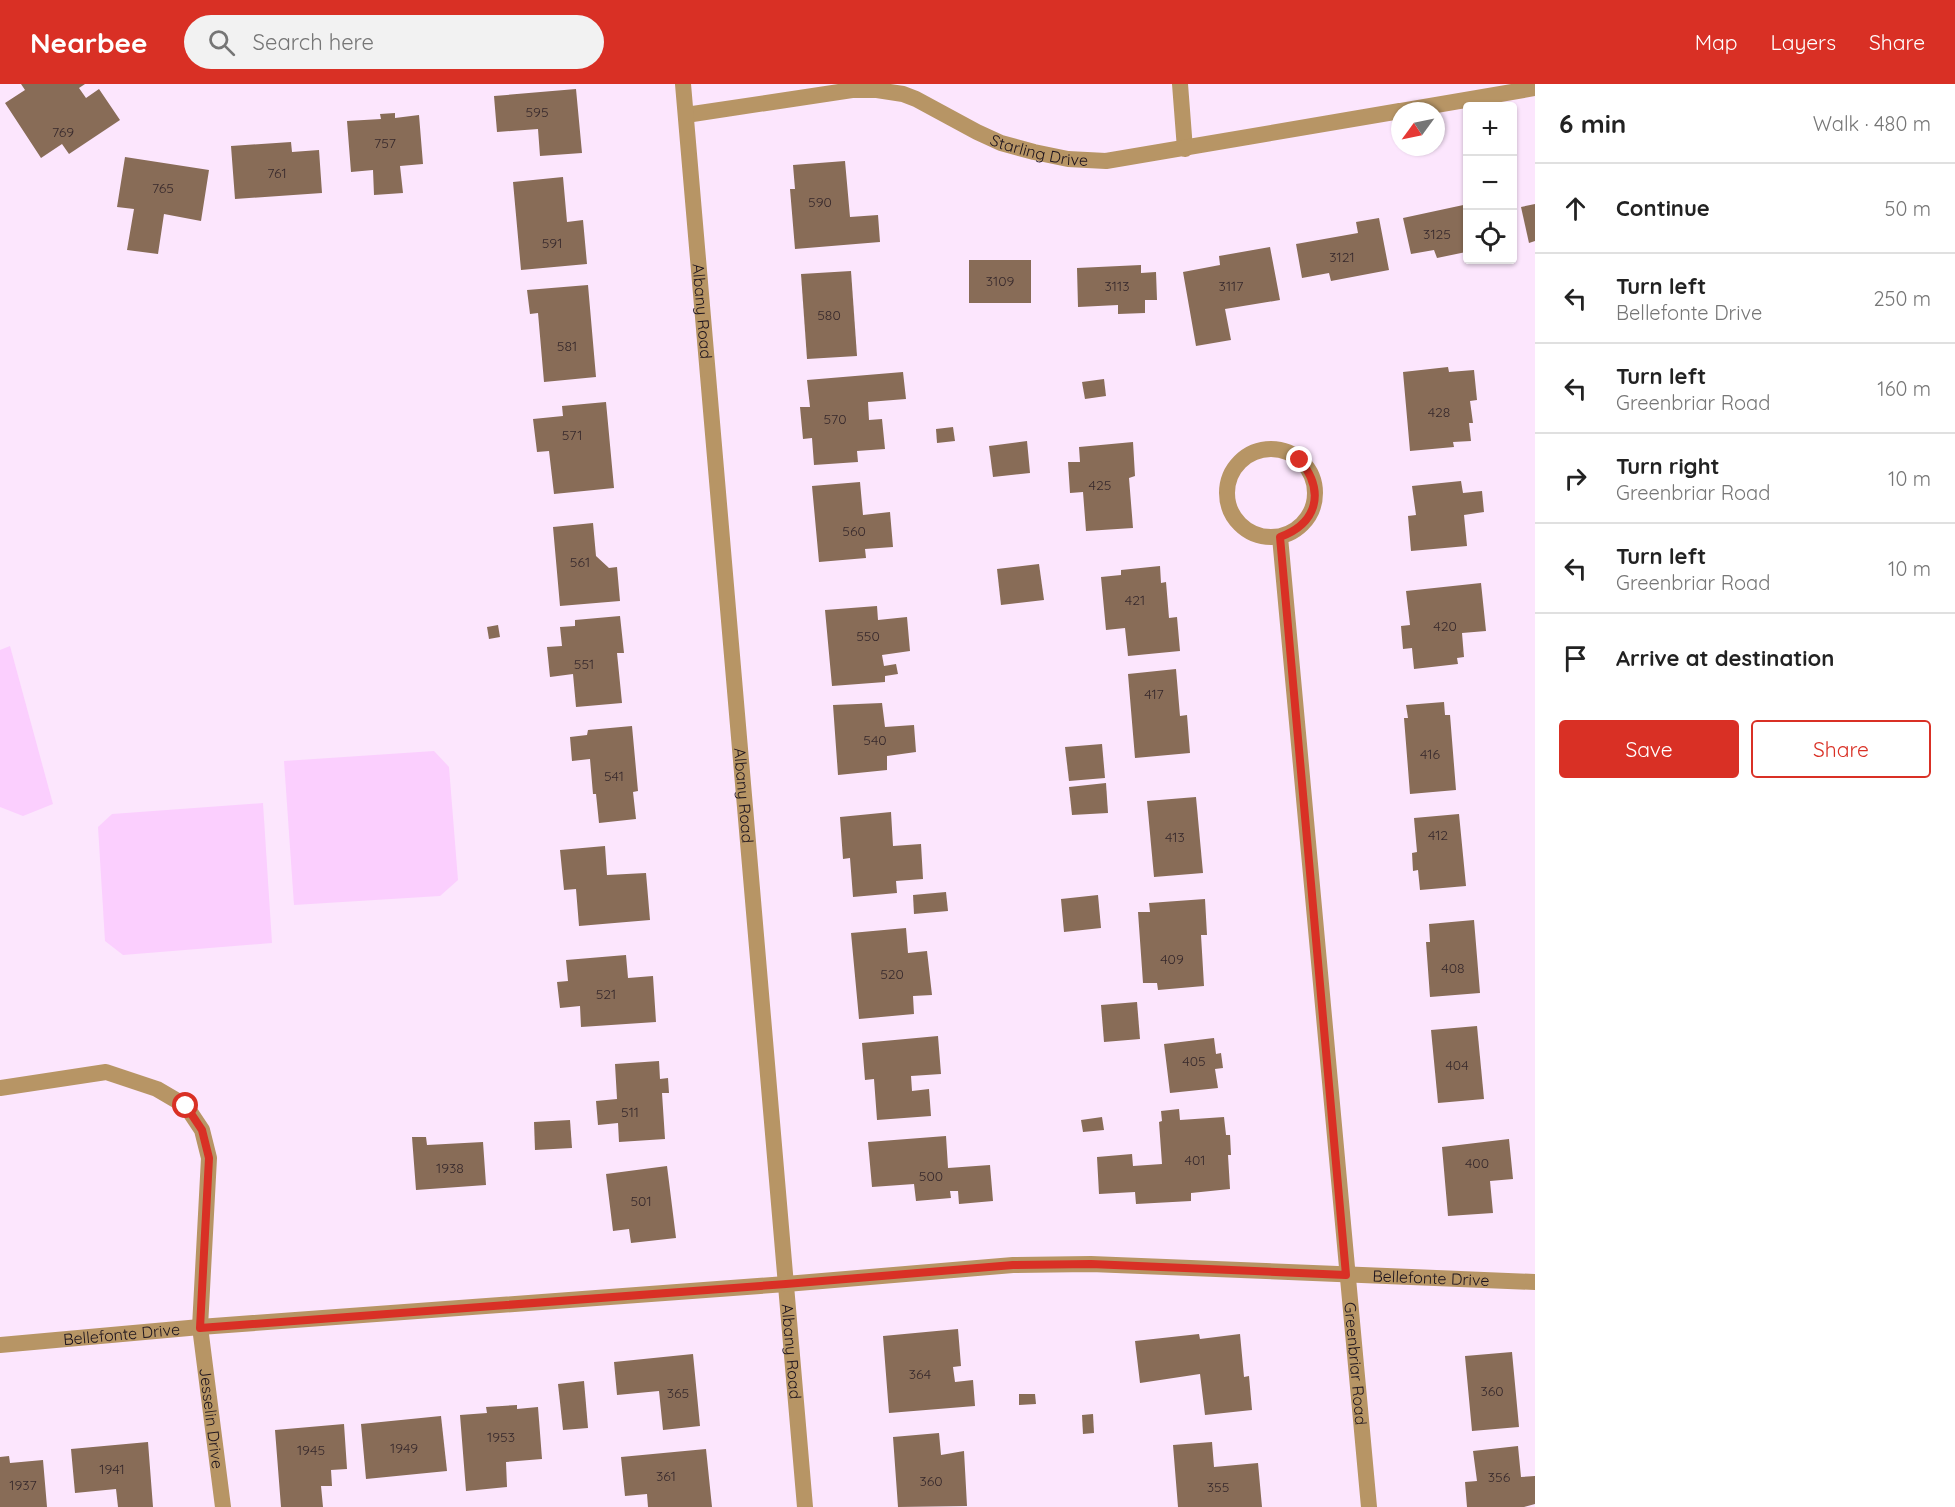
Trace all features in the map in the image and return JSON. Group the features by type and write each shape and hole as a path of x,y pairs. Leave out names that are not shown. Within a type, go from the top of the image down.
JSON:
{"street":[{"name":"Albany Road","path":"683,84 805,1507"},
{"path":"1180,84 1185,149"},
{"name":"Starling Drive","path":"1445,103 1535,88"},
{"name":"Starling Drive","path":"686,115 852,90 878,90 903,94 916,99 1001,143 1068,159 1106,161 1391,113"},
{"path":"1273,449 1287,452 1300,460 1309,471 1314,484 1315,498 1304,523 1293,532 1280,537 1265,537 1251,533 1239,524 1231,511 1227,496 1229,482 1235,468 1245,457 1258,451 1273,449"},
{"name":"Greenbriar Road","path":"1280,537 1369,1507"},
{"name":"Jesselin Drive","path":"0,1088 106,1072 157,1089 186,1106 202,1130 209,1158 200,1328 223,1507"},
{"name":"Bellefonte Drive","path":"0,1345 1013,1265 1091,1264 1535,1282"}],"shaded area":[{"path":"10,646 53,804 23,816 0,807 0,650"},
{"path":"434,751 449,767 458,880 440,896 294,905 284,761"},
{"path":"263,803 272,943 123,955 105,941 98,827 112,814"}],"building":[{"path":"21,84 85,84 79,88 86,98 99,89 120,120 69,154 62,144 41,158 5,103 25,90"},
{"path":"576,89 582,153 540,156 538,129 497,132 494,96"},
{"path":"395,113 395,118 419,115 423,164 400,166 403,193 374,195 373,170 351,172 347,121 381,119 380,114"},
{"path":"291,142 292,152 319,150 322,193 235,199 231,146"},
{"path":"125,157 209,170 201,221 164,214 158,254 127,250 134,209 117,207"},
{"path":"845,161 850,217 878,215 880,242 795,249 790,189 795,189 793,165"},
{"path":"563,177 567,222 583,220 587,264 521,270 513,182"},
{"path":"1535,204 1535,241 1529,243 1521,207"},
{"path":"1463,205 1463,253 1437,258 1434,250 1411,254 1403,218"},
{"path":"1379,218 1389,270 1331,281 1329,273 1302,278 1296,244 1358,233 1356,222"},
{"path":"1270,247 1280,300 1225,309 1231,340 1196,346 1183,272 1220,265 1219,256"},
{"path":"969,260 1031,260 1031,303 969,303"},
{"path":"1141,265 1141,273 1156,272 1157,300 1145,300 1145,313 1118,314 1118,305 1078,307 1077,268"},
{"path":"851,271 857,356 807,359 801,274"},
{"path":"588,285 596,377 544,382 538,313 530,314 527,290"},
{"path":"1448,367 1449,372 1474,370 1477,400 1470,401 1473,423 1469,423 1471,441 1453,442 1454,447 1410,451 1403,372"},
{"path":"903,372 906,399 868,402 869,420 882,419 885,449 857,451 858,462 814,465 812,438 803,439 800,407 810,407 807,380"},
{"path":"1104,379 1106,396 1085,399 1082,382"},
{"path":"606,402 614,488 554,494 549,451 537,452 533,419 563,416 562,406"},
{"path":"953,427 955,441 937,443 936,429"},
{"path":"1027,441 1030,473 993,477 989,446"},
{"path":"1133,442 1135,476 1129,478 1133,528 1086,531 1083,492 1070,493 1068,462 1080,462 1079,447"},
{"path":"1461,481 1463,493 1482,491 1484,512 1464,515 1467,546 1411,551 1408,516 1416,515 1412,486"},
{"path":"860,482 863,515 890,512 893,547 865,549 866,558 819,562 812,486"},
{"path":"593,523 596,556 609,568 617,567 620,601 560,606 553,527"},
{"path":"1039,564 1044,600 1001,605 997,569"},
{"path":"1160,566 1161,583 1166,582 1169,618 1177,617 1180,651 1128,656 1125,628 1106,630 1101,577 1121,575 1121,570"},
{"path":"1481,583 1486,631 1462,633 1464,657 1457,658 1458,664 1414,669 1412,648 1403,649 1401,626 1410,625 1406,591"},
{"path":"877,606 878,620 907,617 910,651 882,655 884,666 896,664 898,674 885,676 885,682 832,686 825,610"},
{"path":"620,616 624,653 617,653 622,703 576,707 573,674 550,677 547,647 562,646 560,627 575,626 575,620"},
{"path":"498,625 500,637 489,639 487,627"},
{"path":"1176,669 1180,716 1187,715 1190,753 1135,758 1128,674"},
{"path":"1444,702 1445,715 1450,715 1456,790 1410,794 1404,718 1408,718 1406,705"},
{"path":"882,703 885,727 914,725 916,752 887,756 887,770 838,775 833,705"},
{"path":"632,726 638,791 633,792 636,819 599,823 596,794 593,794 590,759 572,761 570,737 587,735 588,730"},
{"path":"1102,744 1105,778 1069,781 1065,747"},
{"path":"1106,783 1108,813 1072,815 1069,787"},
{"path":"1196,797 1203,873 1154,877 1147,801"},
{"path":"891,812 893,846 921,844 923,879 896,881 897,893 853,897 850,858 843,859 840,817"},
{"path":"1459,814 1466,886 1420,890 1418,870 1413,871 1412,853 1417,852 1414,818"},
{"path":"605,846 607,875 646,873 650,920 579,926 576,889 564,890 560,850"},
{"path":"946,892 948,911 914,914 913,895"},
{"path":"1098,895 1101,928 1064,932 1061,899"},
{"path":"1205,899 1207,935 1201,935 1204,986 1158,990 1157,983 1143,983 1138,912 1150,912 1149,903"},
{"path":"1474,920 1480,993 1430,997 1426,942 1430,942 1429,924"},
{"path":"906,928 908,953 927,951 932,995 913,996 914,1014 859,1019 851,933"},
{"path":"626,955 628,978 653,976 656,1022 581,1027 580,1006 560,1008 557,982 568,981 566,960"},
{"path":"1137,1002 1140,1039 1104,1042 1101,1005"},
{"path":"1477,1026 1484,1099 1438,1103 1431,1030"},
{"path":"938,1036 941,1074 911,1076 912,1091 929,1089 931,1116 877,1120 874,1079 865,1080 862,1043"},
{"path":"1214,1038 1216,1054 1221,1053 1223,1068 1215,1069 1218,1088 1170,1093 1164,1044"},
{"path":"659,1061 660,1079 668,1078 669,1093 662,1093 665,1139 619,1142 618,1123 598,1125 596,1101 617,1099 615,1064"},
{"path":"1179,1109 1180,1120 1224,1117 1226,1135 1230,1135 1231,1155 1228,1155 1230,1189 1191,1193 1191,1201 1136,1204 1135,1192 1099,1194 1097,1157 1132,1154 1133,1166 1162,1164 1159,1122 1162,1121 1161,1111"},
{"path":"1102,1117 1104,1130 1083,1132 1081,1120"},
{"path":"570,1120 572,1148 535,1150 534,1122"},
{"path":"946,1136 948,1168 990,1165 993,1201 959,1204 958,1191 950,1191 951,1198 916,1201 914,1184 872,1187 868,1142"},
{"path":"412,1137 426,1137 427,1145 483,1142 486,1185 416,1190"},
{"path":"1509,1139 1513,1179 1490,1181 1493,1213 1448,1216 1442,1147"},
{"path":"667,1166 676,1238 631,1243 629,1229 613,1231 606,1174"},
{"path":"958,1329 961,1366 953,1367 955,1382 973,1380 975,1406 889,1413 883,1336"},
{"path":"1199,1334 1200,1339 1240,1334 1244,1377 1249,1376 1252,1410 1205,1415 1200,1374 1140,1383 1135,1341"},
{"path":"1512,1352 1519,1427 1472,1431 1465,1356"},
{"path":"693,1354 700,1426 663,1430 659,1391 617,1395 614,1362"},
{"path":"584,1381 588,1428 563,1430 558,1384"},
{"path":"1019,1394 1035,1394 1036,1404 1019,1405"},
{"path":"517,1405 517,1409 538,1407 542,1459 506,1462 507,1487 466,1491 460,1415 487,1413 486,1407"},
{"path":"1093,1414 1094,1433 1083,1434 1082,1415"},
{"path":"441,1416 447,1471 366,1479 361,1424"},
{"path":"344,1424 347,1469 331,1470 332,1486 321,1486 323,1507 281,1507 275,1430"},
{"path":"939,1433 941,1455 964,1451 967,1506 898,1507 893,1437"},
{"path":"148,1442 153,1507 118,1507 116,1489 75,1493 71,1449"},
{"path":"1212,1442 1214,1467 1258,1463 1262,1507 1178,1507 1173,1445"},
{"path":"1518,1446 1521,1477 1535,1476 1535,1504 1524,1507 1467,1507 1465,1482 1477,1481 1473,1451"},
{"path":"706,1449 712,1507 648,1507 647,1494 625,1496 621,1457"},
{"path":"9,1456 10,1463 43,1460 47,1507 0,1507 0,1457"}],"route":[{"path":"186,1106 202,1130 209,1158 200,1328 1013,1265 1091,1264 1346,1275 1280,537 1293,532 1304,523 1315,498 1314,484 1309,471 1300,460"}]}
